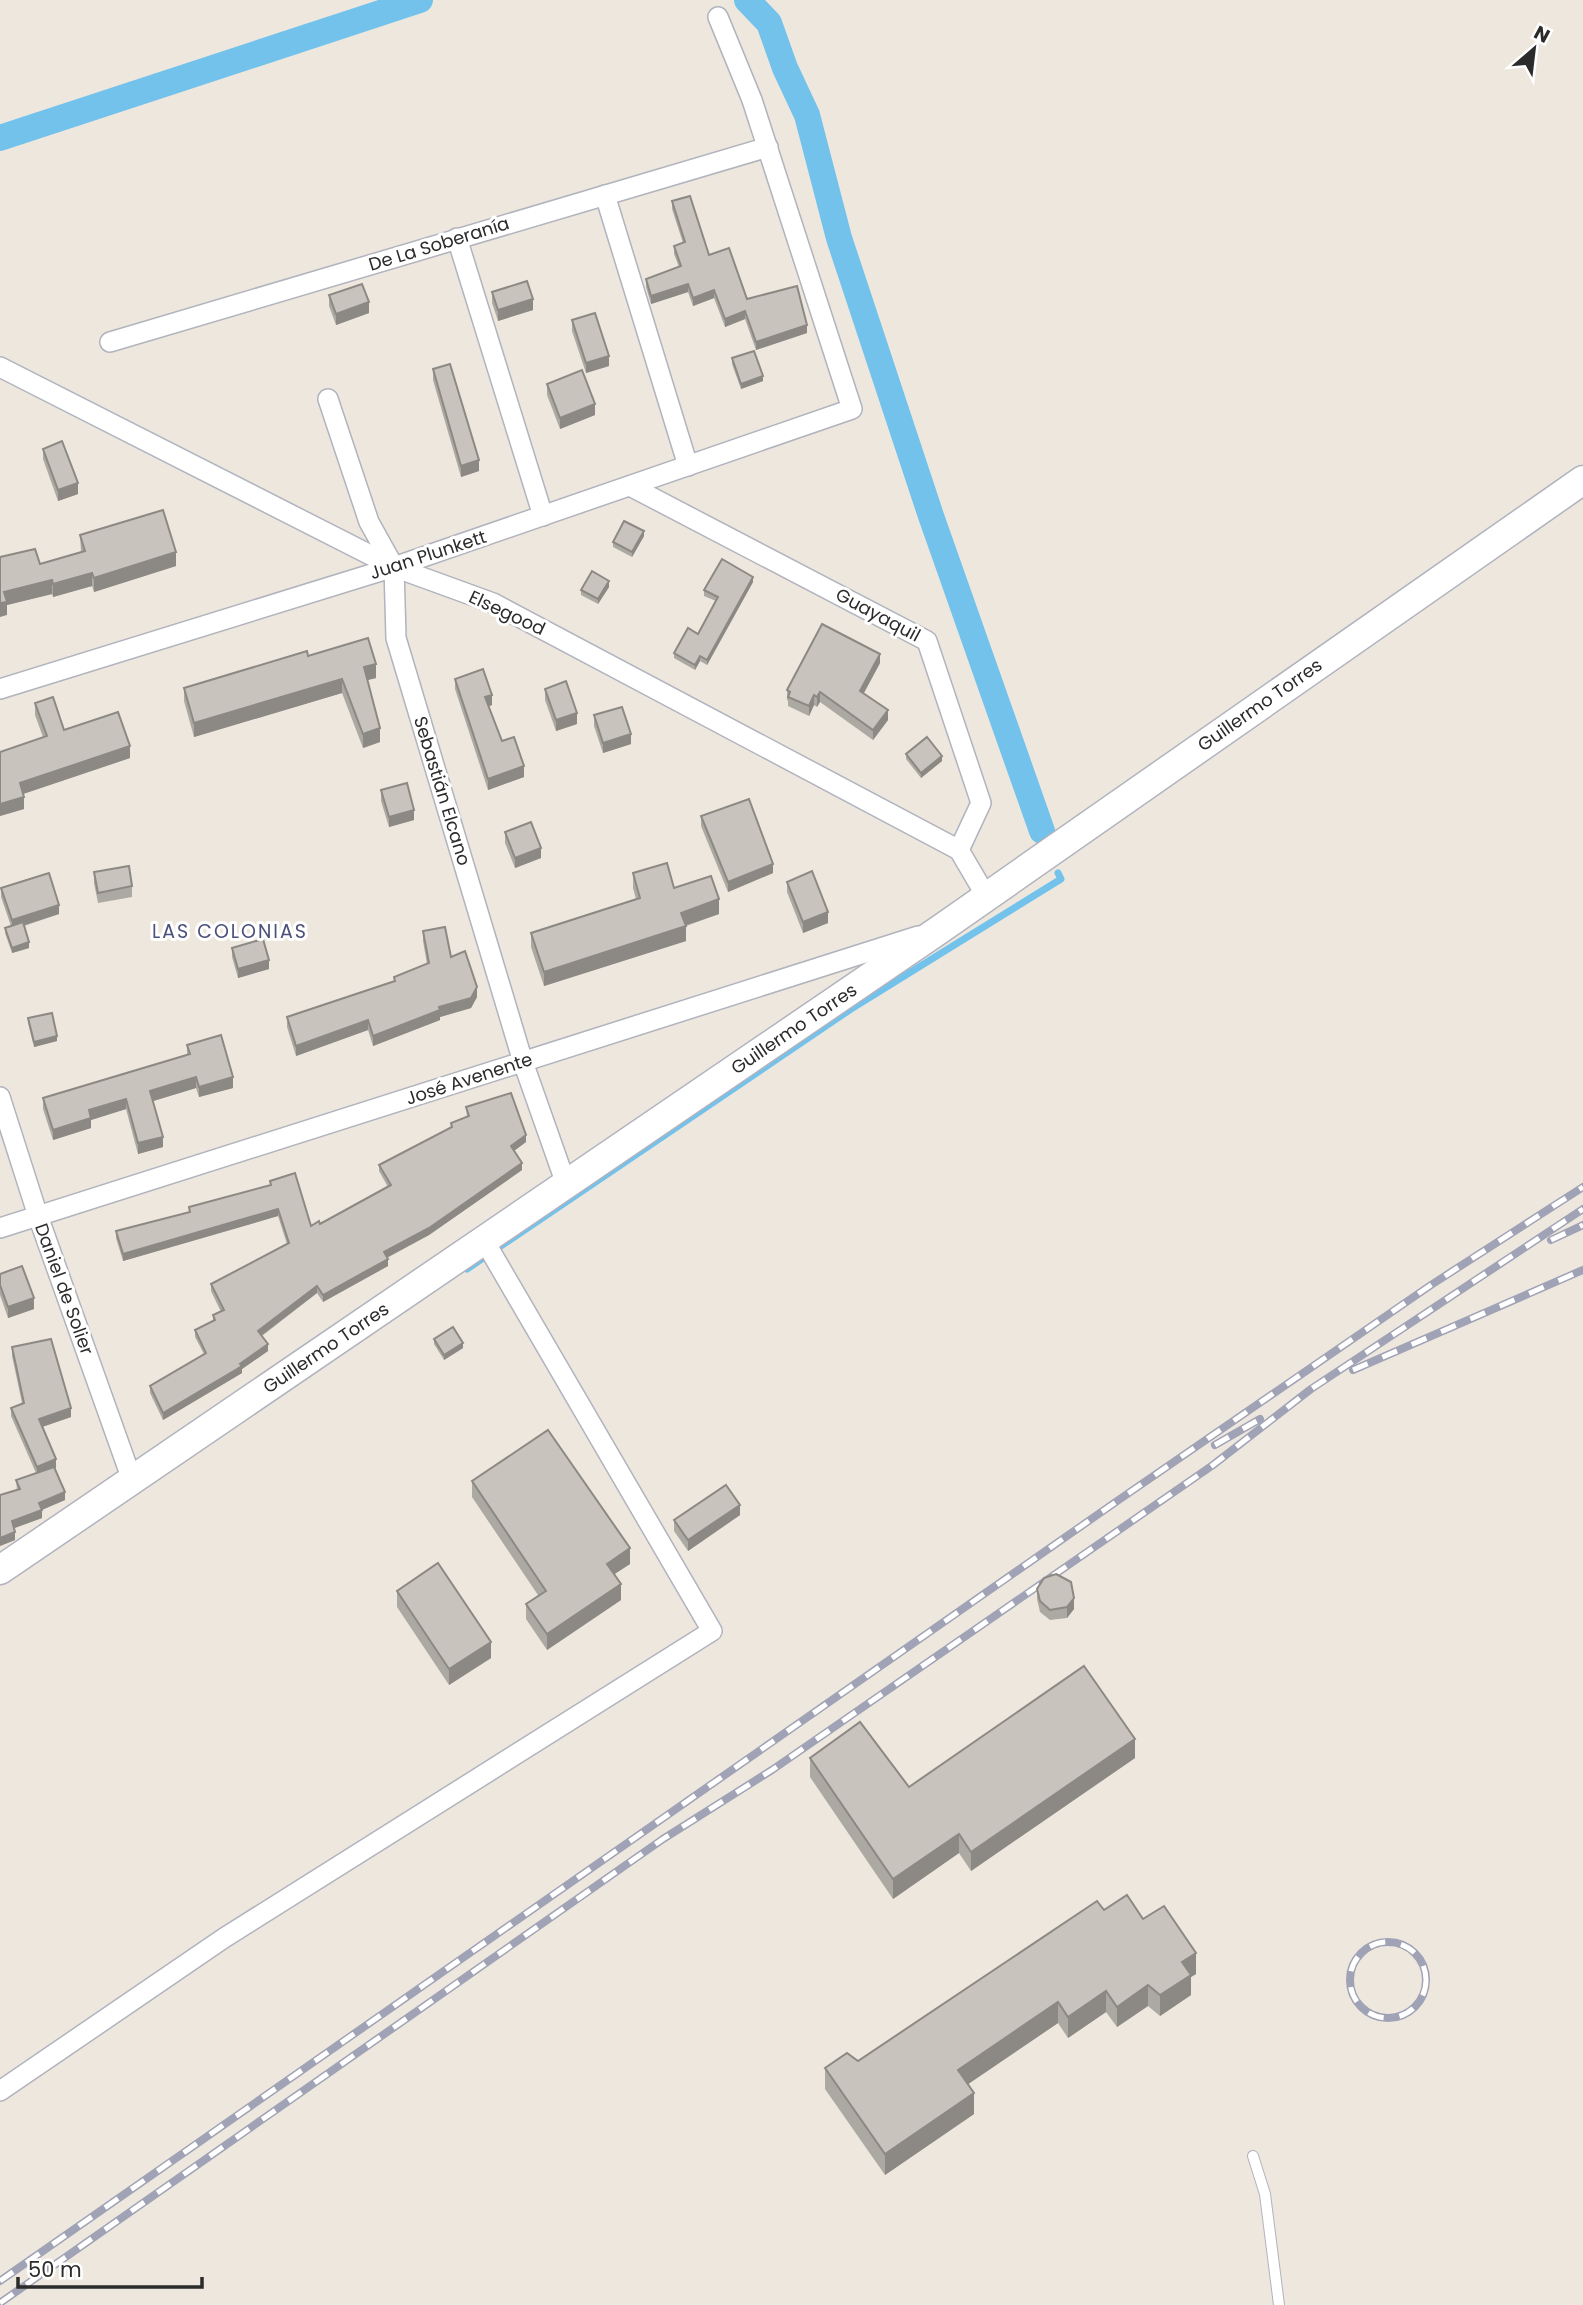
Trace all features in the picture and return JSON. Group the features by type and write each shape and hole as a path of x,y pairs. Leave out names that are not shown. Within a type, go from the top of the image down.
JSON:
{"main road":[{"name":"Guillermo Torres","path":"0,1570 939,930 1583,480"}],"street":[{"path":"718,17 768,146"},
{"name":"De La Soberanía","path":"110,342 768,146"},
{"name":"Juan Plunkett","path":"0,689 394,567 852,409 768,146"},
{"path":"605,195 688,466"},
{"path":"457,238 543,516"},
{"name":"Elsegood","path":"0,368 394,567 493,603 959,850"},
{"name":"Sebastián Elcano","path":"328,399 369,522 394,567 396,638 523,1062 566,1184"},
{"name":"Guayaquil","path":"630,486 927,641 981,803 959,850"},
{"path":"959,850 986,896"},
{"name":"José Avenente","path":"0,1228 939,930"},
{"name":"Daniel de Solier","path":"0,1097 37,1216 132,1480"},
{"path":"0,2091 224,1938 712,1631 484,1240"}],"lane":[{"path":"1253,2156 1265,2194 1279,2305"}],"building":[{"path":"690,196 709,255 729,248 747,299 797,286 807,325 756,342 745,311 725,319 714,290 693,298 688,284 651,296 646,279 681,266 674,246 685,242 672,201"},
{"path":"527,281 533,299 498,310 492,292"},
{"path":"362,284 369,302 336,314 329,295"},
{"path":"595,313 609,356 586,363 572,320"},
{"path":"754,351 763,376 741,384 732,358"},
{"path":"450,364 479,460 461,466 433,369"},
{"path":"582,370 595,404 560,418 547,384"},
{"path":"62,441 78,483 58,490 43,449"},
{"path":"163,510 176,552 94,578 92,573 53,584 52,580 4,592 7,602 0,603 0,557 35,549 40,564 85,551 80,535"},
{"path":"624,521 644,531 632,552 613,542"},
{"path":"722,559 753,577 707,660 700,656 695,665 674,653 688,628 698,634 718,597 704,590"},
{"path":"592,571 609,581 598,599 581,590"},
{"path":"822,624 880,654 860,691 888,710 873,730 820,692 817,697 814,695 809,706 788,697 790,692 787,690"},
{"path":"368,638 376,664 364,667 380,728 363,734 342,679 194,723 184,688 307,651 308,656"},
{"path":"483,669 492,695 485,697 502,741 514,737 524,766 488,779 455,679"},
{"path":"566,681 577,713 556,720 545,689"},
{"path":"53,697 64,730 118,712 130,746 20,783 24,797 0,804 0,752 47,736 35,703"},
{"path":"622,707 631,734 603,743 594,715"},
{"path":"927,737 942,756 921,773 906,754"},
{"path":"407,783 414,810 389,817 381,790"},
{"path":"749,799 773,864 728,882 701,816"},
{"path":"531,822 541,848 515,858 505,832"},
{"path":"667,863 674,888 711,876 719,899 681,913 686,926 544,972 531,933 640,898 633,873"},
{"path":"129,866 132,886 98,893 94,872"},
{"path":"812,871 828,912 803,922 787,882"},
{"path":"49,873 59,905 12,920 1,888"},
{"path":"23,922 29,942 12,948 5,928"},
{"path":"445,927 451,957 465,951 477,987 471,998 439,1007 440,1010 373,1036 368,1020 296,1046 287,1017 395,981 394,977 429,963 423,931"},
{"path":"263,939 269,960 238,969 232,948"},
{"path":"52,1013 57,1036 34,1042 28,1018"},
{"path":"221,1035 233,1077 199,1087 196,1077 150,1091 163,1137 138,1143 126,1099 89,1110 91,1118 53,1130 43,1098 190,1054 187,1045"},
{"path":"511,1093 526,1135 511,1146 522,1163 429,1228 384,1252 388,1259 323,1295 317,1286 258,1331 268,1344 240,1364 242,1366 163,1413 150,1386 206,1353 195,1330 215,1320 213,1315 224,1310 211,1284 289,1243 278,1209 123,1254 116,1231 190,1212 189,1207 271,1185 270,1181 295,1173 311,1226 319,1221 320,1224 391,1185 379,1165 452,1127 451,1123 469,1116 466,1107"},
{"path":"22,1266 34,1298 8,1307 0,1285 0,1274"},
{"path":"453,1327 463,1343 444,1355 434,1339"},
{"path":"51,1339 71,1408 39,1419 56,1459 37,1467 11,1408 24,1403 12,1347"},
{"path":"548,1430 630,1548 607,1564 621,1584 547,1634 526,1604 546,1591 472,1481"},
{"path":"54,1467 65,1492 39,1503 42,1510 12,1521 15,1532 0,1538 0,1495 20,1489 16,1480"},
{"path":"726,1485 740,1505 688,1540 674,1520"},
{"path":"438,1563 491,1642 449,1669 397,1591"},
{"path":"1056,1574 1071,1582 1074,1598 1067,1607 1050,1610 1040,1601 1037,1589 1044,1578"},
{"path":"1084,1666 1135,1739 971,1852 959,1834 893,1879 810,1758 860,1722 909,1787"},
{"path":"1127,1895 1143,1919 1164,1906 1196,1953 1182,1962 1191,1975 1160,1995 1148,1985 1117,2007 1106,1991 1068,2017 1058,2002 958,2070 974,2093 885,2154 825,2068 847,2053 858,2061 1097,1901 1104,1910"}],"waterway":[{"path":"0,138 420,0"},
{"path":"747,0 769,23 785,68 807,115 839,238 931,516 1042,831"},
{"path":"467,1269 851,1009 1061,879 1058,873"}],"railway":[{"path":"0,2281 1120,1499 1431,1285 1583,1187"},
{"path":"0,2303 663,1839 772,1770 1213,1465 1311,1389 1583,1209"},
{"path":"1551,1240 1583,1225"},
{"path":"1353,1370 1583,1270"},
{"path":"1215,1445 1260,1419"},
{"path":"1388,1942 1403,1945 1415,1953 1423,1965 1426,1980 1423,1995 1415,2007 1403,2015 1388,2018 1373,2015 1361,2007 1353,1995 1350,1980 1353,1965 1361,1953 1373,1945 1388,1942"}],"district":[{"name":"LAS COLONIAS","path":"230,931"}]}
